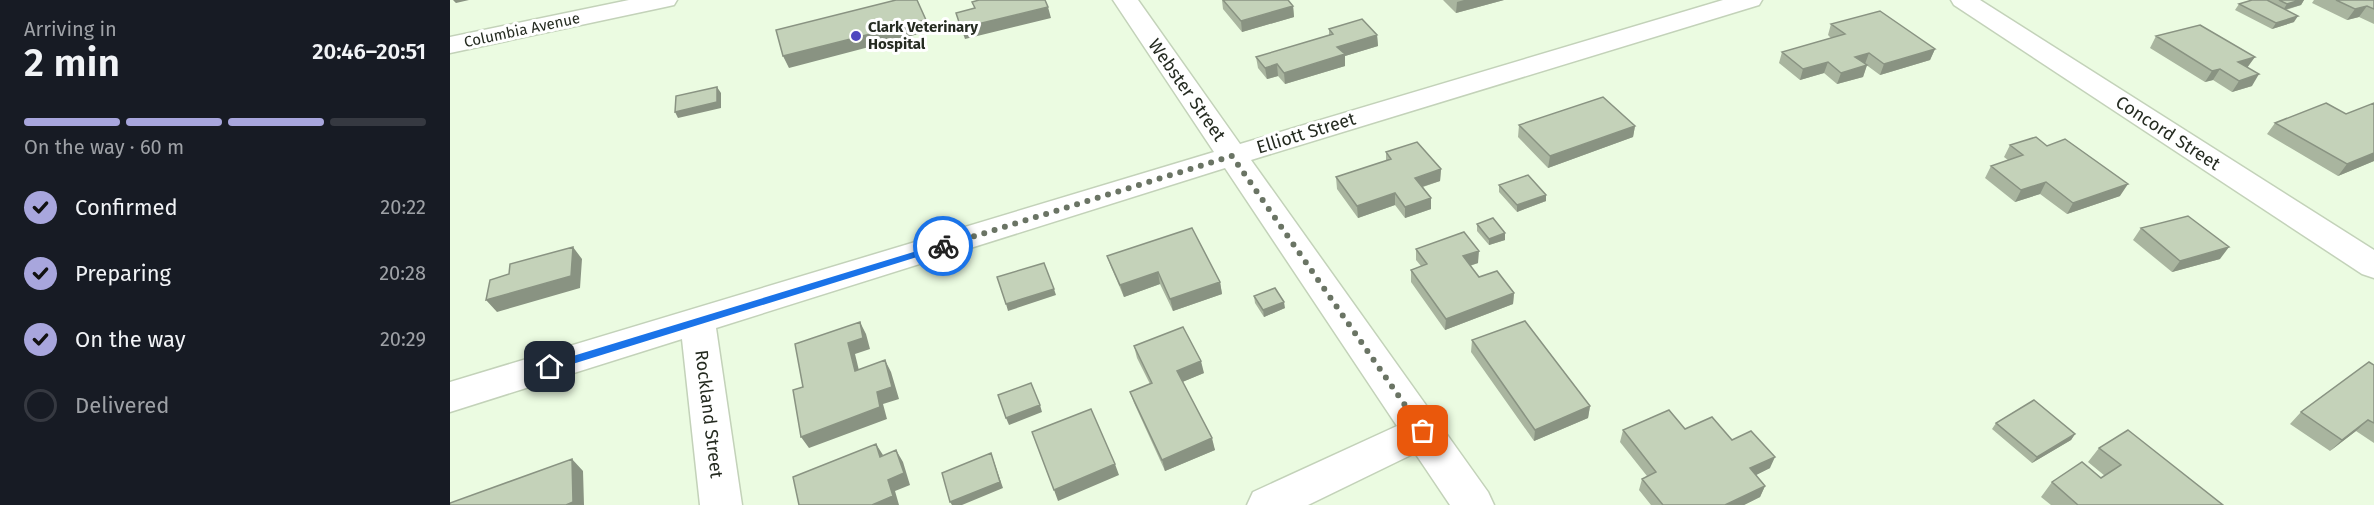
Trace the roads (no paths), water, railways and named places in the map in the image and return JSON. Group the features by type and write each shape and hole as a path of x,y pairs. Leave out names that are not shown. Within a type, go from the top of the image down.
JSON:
{"street":[{"name":"Columbia Avenue","path":"450,45 665,0"},
{"name":"Webster Street","path":"1125,0 1473,505"},
{"name":"Elliott Street","path":"450,397 698,323 1232,156 1750,0"},
{"name":"Concord Street","path":"1963,0 2374,266"},
{"name":"Rockland Street","path":"698,323 721,505"},
{"path":"1268,505 1423,431"}],"place":[{"name":"Clark Veterinary Hospital","path":"856,36"}]}
